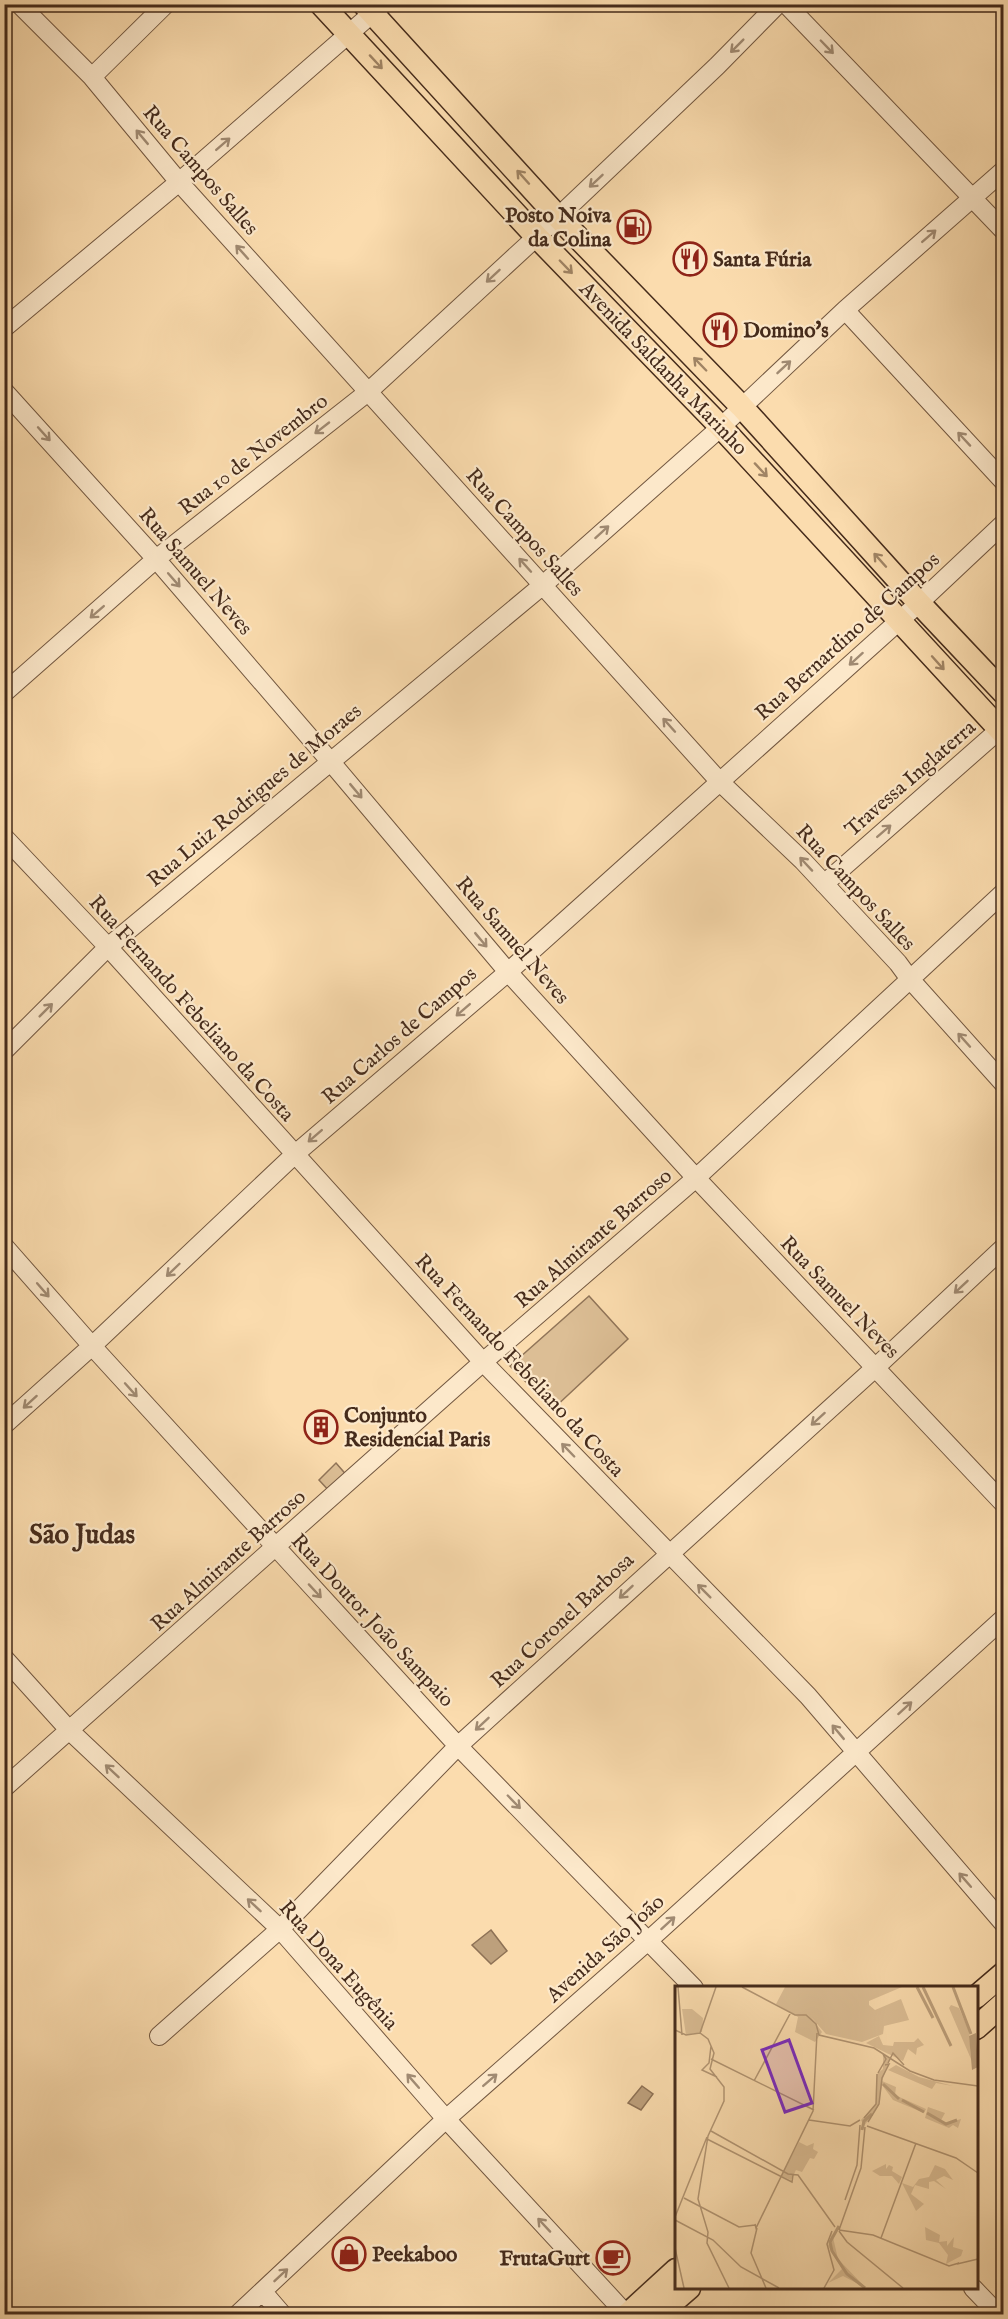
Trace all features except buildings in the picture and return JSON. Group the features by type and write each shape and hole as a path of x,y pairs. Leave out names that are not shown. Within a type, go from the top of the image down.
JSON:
{"main road":[{"name":"Avenida Saldanha Marinho","path":"321,4 536,236 721,427 1001,732"},
{"name":"Avenida Saldanha Marinho","path":"373,7 558,217 741,406 919,603 1004,693"},
{"path":"978,1995 1004,1973"},
{"path":"978,2026 1004,2003"},
{"path":"627,2314 675,2271"},
{"path":"659,2314 688,2289"}],"street":[{"name":"Rua Campos Salles","path":"19,4 92,77 179,182 720,782 803,861 898,963 1004,1084"},
{"path":"92,77 166,4"},
{"name":"Rua 10 de Novembro","path":"4,693 156,559 368,392 558,217 717,66 778,4"},
{"path":"786,4 1004,231"},
{"path":"4,328 179,182 350,33 373,7"},
{"name":"Rua Luiz Rodrigues de Moraes","path":"4,1051 108,947 543,585 721,427 845,310 1004,170"},
{"path":"845,310 1004,482"},
{"name":"Rua Samuel Neves","path":"4,391 156,559 508,972 696,1178 1004,1504"},
{"name":"Rua Bernardino de Campos","path":"720,782 919,603 1004,523"},
{"name":"Travessa Inglaterra","path":"824,884 1001,732"},
{"name":"Rua Carlos de Campos","path":"4,1425 92,1346 294,1155 508,972 720,782"},
{"name":"Rua Fernando Febeliano da Costa","path":"4,837 108,947 483,1362 808,1696 1004,1924"},
{"name":"Rua Almirante Barroso","path":"4,1788 483,1362 696,1178 1004,892"},
{"name":"Rua Doutor João Sampaio","path":"4,1246 275,1548 458,1746 692,1986"},
{"name":"Rua Coronel Barbosa","path":"159,2036 279,1929 458,1746 876,1367 1004,1247"},
{"name":"Avenida São João","path":"238,2314 446,2119 649,1940 1004,1618"},
{"name":"Rua Dona Eugênia","path":"4,1658 70,1731 279,1929 446,2119 627,2314"},
{"path":"975,2289 998,2314"},
{"path":"263,2292 282,2314"}],"shaded area":[{"path":"589,1296 628,1339 553,1409 510,1366"},
{"path":"336,1463 349,1478 331,1493 319,1480"},
{"path":"491,1930 507,1951 491,1964 472,1945"},
{"path":"642,2086 653,2094 641,2110 628,2103"}],"place":[{"name":"Posto Noiva da Colina","path":"634,227"},
{"name":"Santa Fúria","path":"690,259"},
{"name":"Domino's","path":"720,330"},
{"name":"Conjunto Residencial Paris","path":"321,1427"},
{"name":"Peekaboo","path":"349,2254"},
{"name":"FrutaGurt","path":"613,2258"}],"district":[{"name":"São Judas","path":"82,1534"}]}
